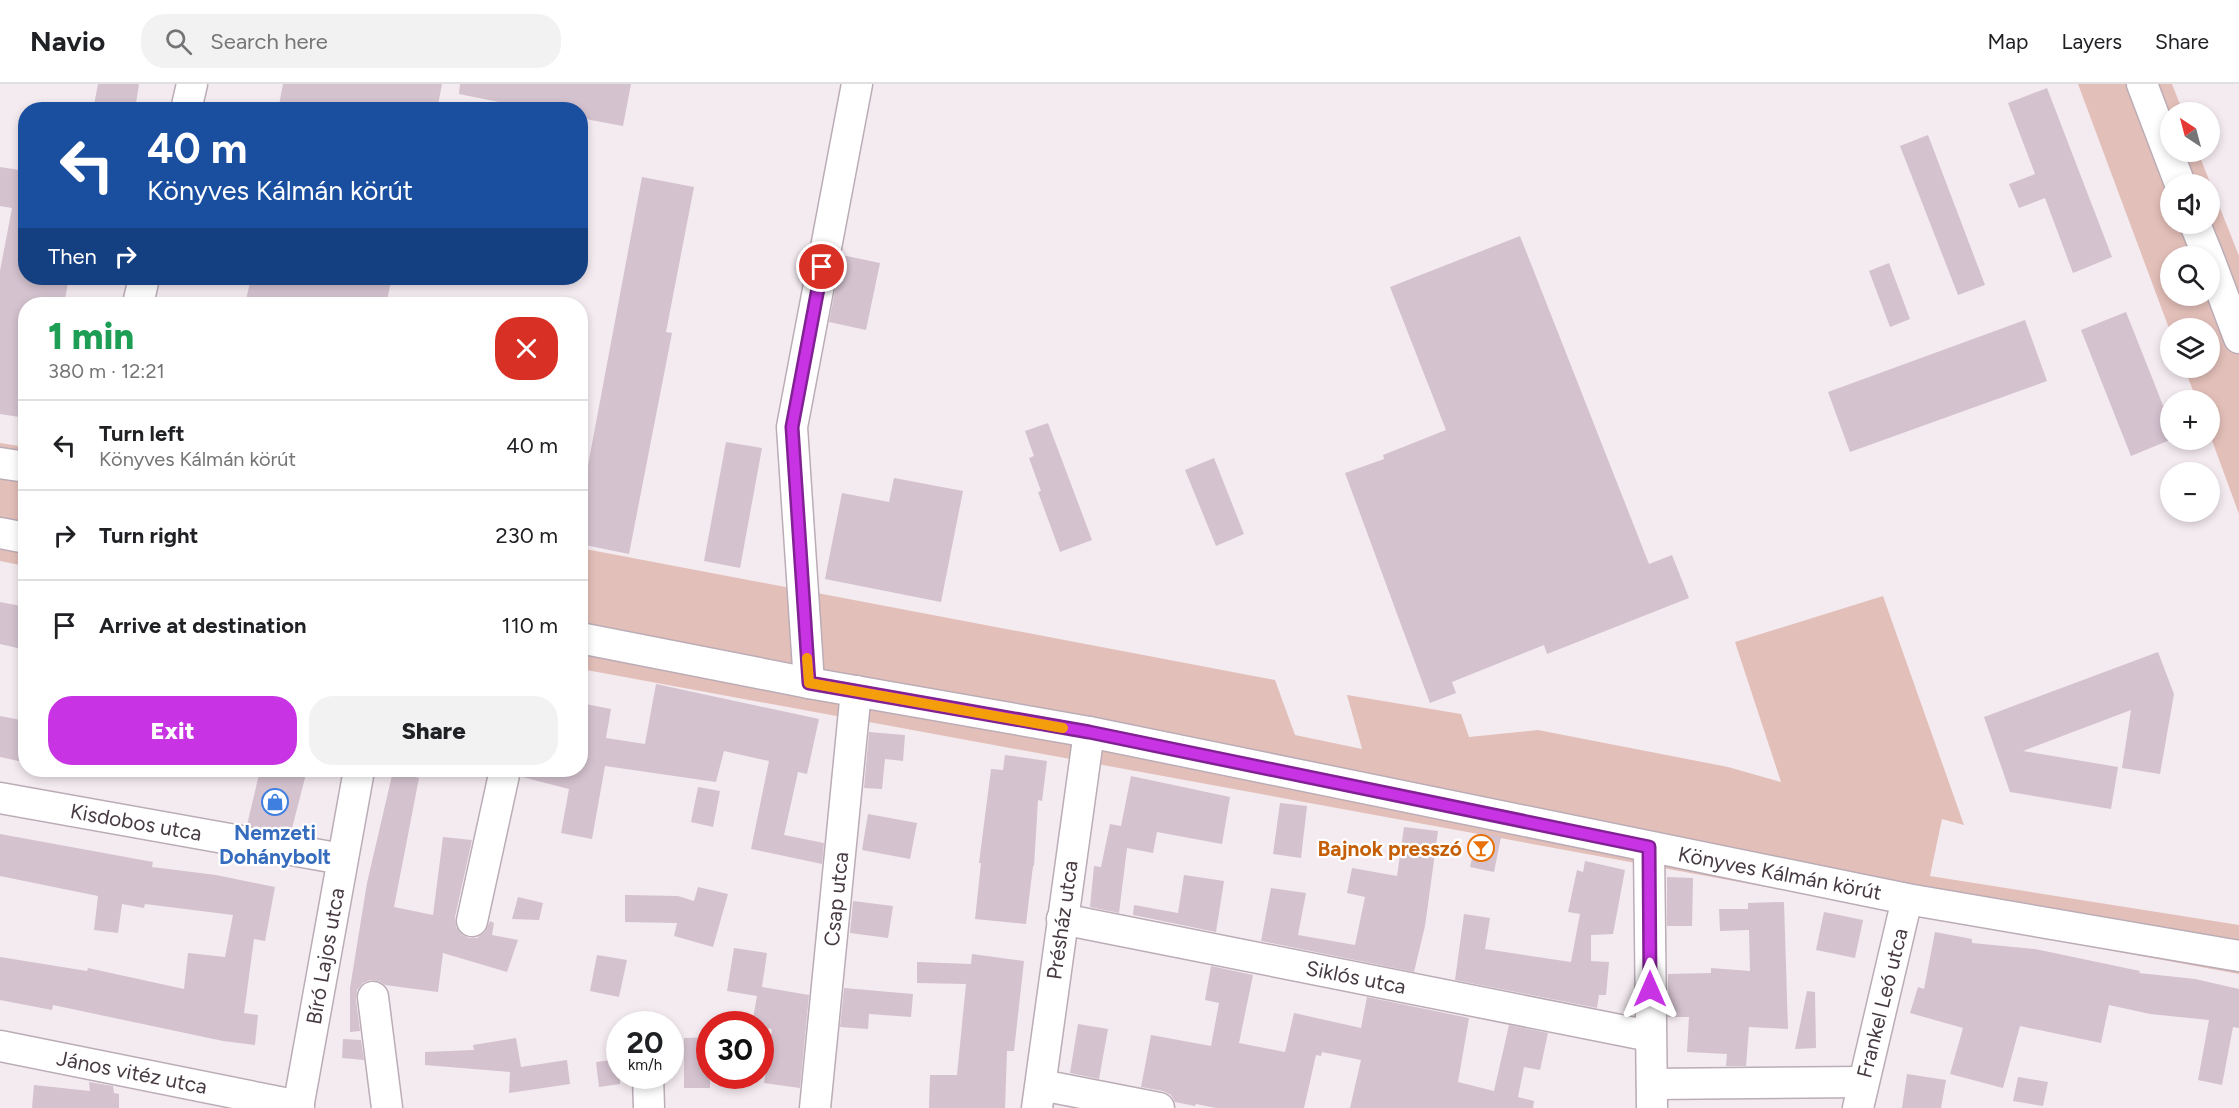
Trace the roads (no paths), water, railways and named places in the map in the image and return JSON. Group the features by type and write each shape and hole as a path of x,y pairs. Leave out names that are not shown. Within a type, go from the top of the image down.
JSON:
{"street":[{"path":"188,102 192,84"},
{"path":"809,683 792,427 857,84"},
{"path":"2142,84 2176,174"},
{"path":"2220,288 2239,338"},
{"path":"0,463 18,466"},
{"path":"0,533 18,536"},
{"name":"Könyves Kálmán körút","path":"588,640 809,683 1089,732 1907,899 2239,956"},
{"name":"Csap utca","path":"815,1108 856,691"},
{"name":"Présház utca","path":"1039,1097 1089,732"},
{"name":"Bíró Lajos utca","path":"298,1107 358,777"},
{"path":"472,921 503,777"},
{"name":"Kisdobos utca","path":"0,798 342,859"},
{"path":"1649,847 1652,1096 1860,1095"},
{"name":"Frankel Leó utca","path":"1860,1095 1907,899"},
{"name":"Siklós utca","path":"1062,919 1650,1036"},
{"path":"373,997 387,1108"},
{"name":"János vitéz utca","path":"0,1046 298,1107"},
{"path":"648,1089 649,1108"},
{"path":"1039,1097 1159,1108"}],"place":[{"name":"Nemzeti Dohánybolt","path":"275,802"},
{"name":"Bajnok presszó","path":"1481,848"}]}
